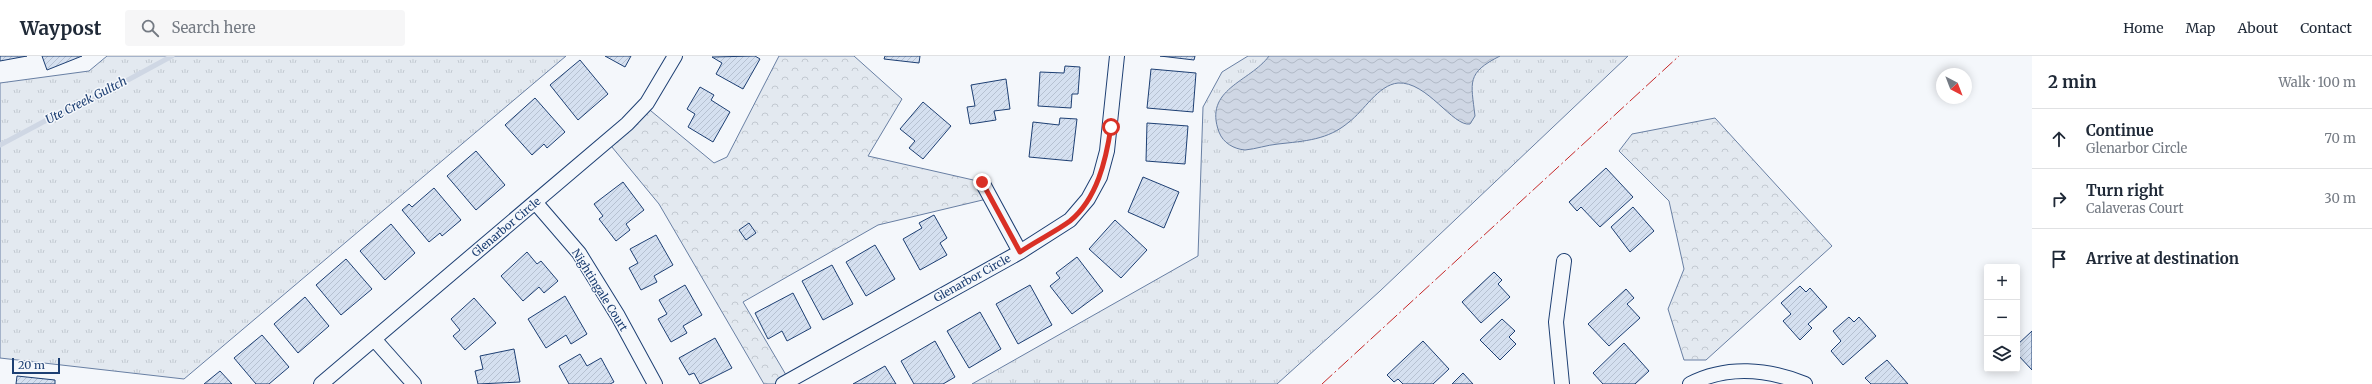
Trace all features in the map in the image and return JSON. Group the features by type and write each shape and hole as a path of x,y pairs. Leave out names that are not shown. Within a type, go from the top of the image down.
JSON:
{"street":[{"name":"Glenarbor Circle","path":"321,384 627,124 645,106 675,56"},
{"name":"Glenarbor Circle","path":"783,384 1020,252 1070,220 1088,199 1100,177 1107,151 1111,127 1117,56"},
{"path":"982,182 1020,252"},
{"name":"Nightingale Court","path":"535,202 580,253 618,316 654,384"},
{"path":"1562,384 1556,322 1564,261"},
{"path":"374,339 414,384"},
{"path":"1690,384 1716,374 1746,371 1776,374 1805,384"}],"green space":[{"path":"107,56 566,56 184,379 0,358 0,83 89,71"},
{"path":"779,56 854,56 902,99 868,156 982,182 991,198 878,225 743,302 789,380 783,384 764,384 659,204 607,141 645,106 714,163 727,157"},
{"path":"1248,56 1628,56 1380,291 1277,384 972,384 1198,256 1203,107 1222,72"},
{"path":"1715,118 1832,246 1706,360 1684,360 1668,309 1684,269 1669,201 1619,151 1632,134"}],"water":[{"path":"1269,56 1500,56 1489,62 1476,73 1472,87 1475,116 1470,124 1463,123 1456,119 1419,89 1409,84 1398,83 1384,88 1355,117 1333,133 1316,139 1245,150 1229,145 1219,132 1216,117 1217,106 1223,96 1231,88 1261,65"}],"building":[{"path":"0,56 27,56 0,61"},
{"path":"42,56 82,56 47,70"},
{"path":"605,56 631,56 625,67"},
{"path":"755,56 760,59 743,89 716,74 722,63 712,57"},
{"path":"885,56 920,56 919,63 884,59"},
{"path":"1160,56 1195,56 1194,60"},
{"path":"580,60 608,94 578,120 550,85"},
{"path":"1065,66 1080,67 1078,94 1072,94 1071,108 1038,106 1040,72 1064,73"},
{"path":"1151,69 1196,73 1193,112 1147,108"},
{"path":"1006,79 1010,109 994,111 996,120 970,124 967,107 975,106 971,85"},
{"path":"700,87 714,95 711,100 730,112 713,142 688,127 695,114 687,109"},
{"path":"535,98 565,132 547,148 544,144 532,155 505,125"},
{"path":"923,102 951,126 923,159 909,148 915,141 900,129"},
{"path":"1060,118 1077,119 1072,161 1029,157 1033,122 1059,125"},
{"path":"1147,123 1188,126 1185,164 1146,161"},
{"path":"476,151 505,185 476,210 447,176"},
{"path":"1606,168 1633,197 1600,227 1581,207 1577,211 1569,202"},
{"path":"1143,177 1179,192 1164,228 1128,212"},
{"path":"623,182 644,210 626,224 630,230 616,241 599,219 603,216 594,204"},
{"path":"434,188 461,220 442,236 440,233 429,242 402,210 409,204 412,207"},
{"path":"1633,207 1654,231 1630,252 1611,227"},
{"path":"934,215 947,238 940,243 947,255 920,270 903,239 922,228 919,223"},
{"path":"1115,220 1147,250 1121,278 1089,249"},
{"path":"749,223 756,233 746,240 739,230"},
{"path":"391,224 415,253 385,280 360,251"},
{"path":"656,235 673,265 654,276 657,282 641,290 629,268 638,263 630,249"},
{"path":"875,245 895,279 866,296 846,262"},
{"path":"527,252 537,264 541,261 558,281 544,293 539,287 523,301 501,276"},
{"path":"1077,257 1103,291 1072,314 1050,286 1060,278 1056,273"},
{"path":"346,259 372,289 341,315 316,285"},
{"path":"832,265 853,304 823,320 802,281"},
{"path":"1494,272 1502,280 1498,284 1510,297 1481,323 1462,302"},
{"path":"685,285 702,315 683,326 687,333 671,342 658,319 667,314 659,300"},
{"path":"1030,285 1052,325 1018,344 996,304"},
{"path":"1800,286 1806,292 1810,288 1827,307 1808,324 1812,328 1800,340 1783,321 1791,314 1781,303"},
{"path":"1626,289 1634,298 1627,304 1640,318 1609,346 1588,324"},
{"path":"793,293 811,328 787,341 782,331 768,339 755,313"},
{"path":"565,296 587,334 571,344 566,335 546,348 528,319"},
{"path":"305,297 329,326 298,353 274,324"},
{"path":"474,298 496,323 465,350 453,336 460,330 451,319"},
{"path":"980,312 1001,349 969,368 947,331"},
{"path":"1849,317 1854,322 1859,317 1876,336 1843,365 1831,351 1841,341 1833,331"},
{"path":"1502,319 1515,331 1509,337 1516,344 1500,360 1480,340"},
{"path":"2032,331 2032,370 2020,357 2020,342"},
{"path":"262,335 289,367 269,384 256,384 234,358"},
{"path":"715,338 732,368 700,384 694,373 689,375 679,358"},
{"path":"935,341 955,377 943,384 914,384 901,361"},
{"path":"1423,341 1449,369 1433,384 1403,384 1398,379 1394,382 1387,375"},
{"path":"1624,343 1649,371 1635,384 1603,384 1593,373"},
{"path":"514,349 520,382 478,384 475,371 483,369 480,356"},
{"path":"580,354 587,366 601,358 614,382 610,384 569,384 559,366"},
{"path":"1887,360 1908,384 1871,384 1865,378"},
{"path":"885,366 896,384 853,384"},
{"path":"220,371 232,384 204,384"},
{"path":"1463,373 1473,384 1452,384"},
{"path":"17,376 55,380 55,384 16,384"}],"waterway":[{"name":"Ute Creek Gultch","path":"0,145 58,114 93,99 172,56"}],"power":[{"path":"1322,384 1679,56"}],"route":[{"path":"982,182 1020,252 1070,220 1088,199 1100,177 1107,151 1111,127"}]}
